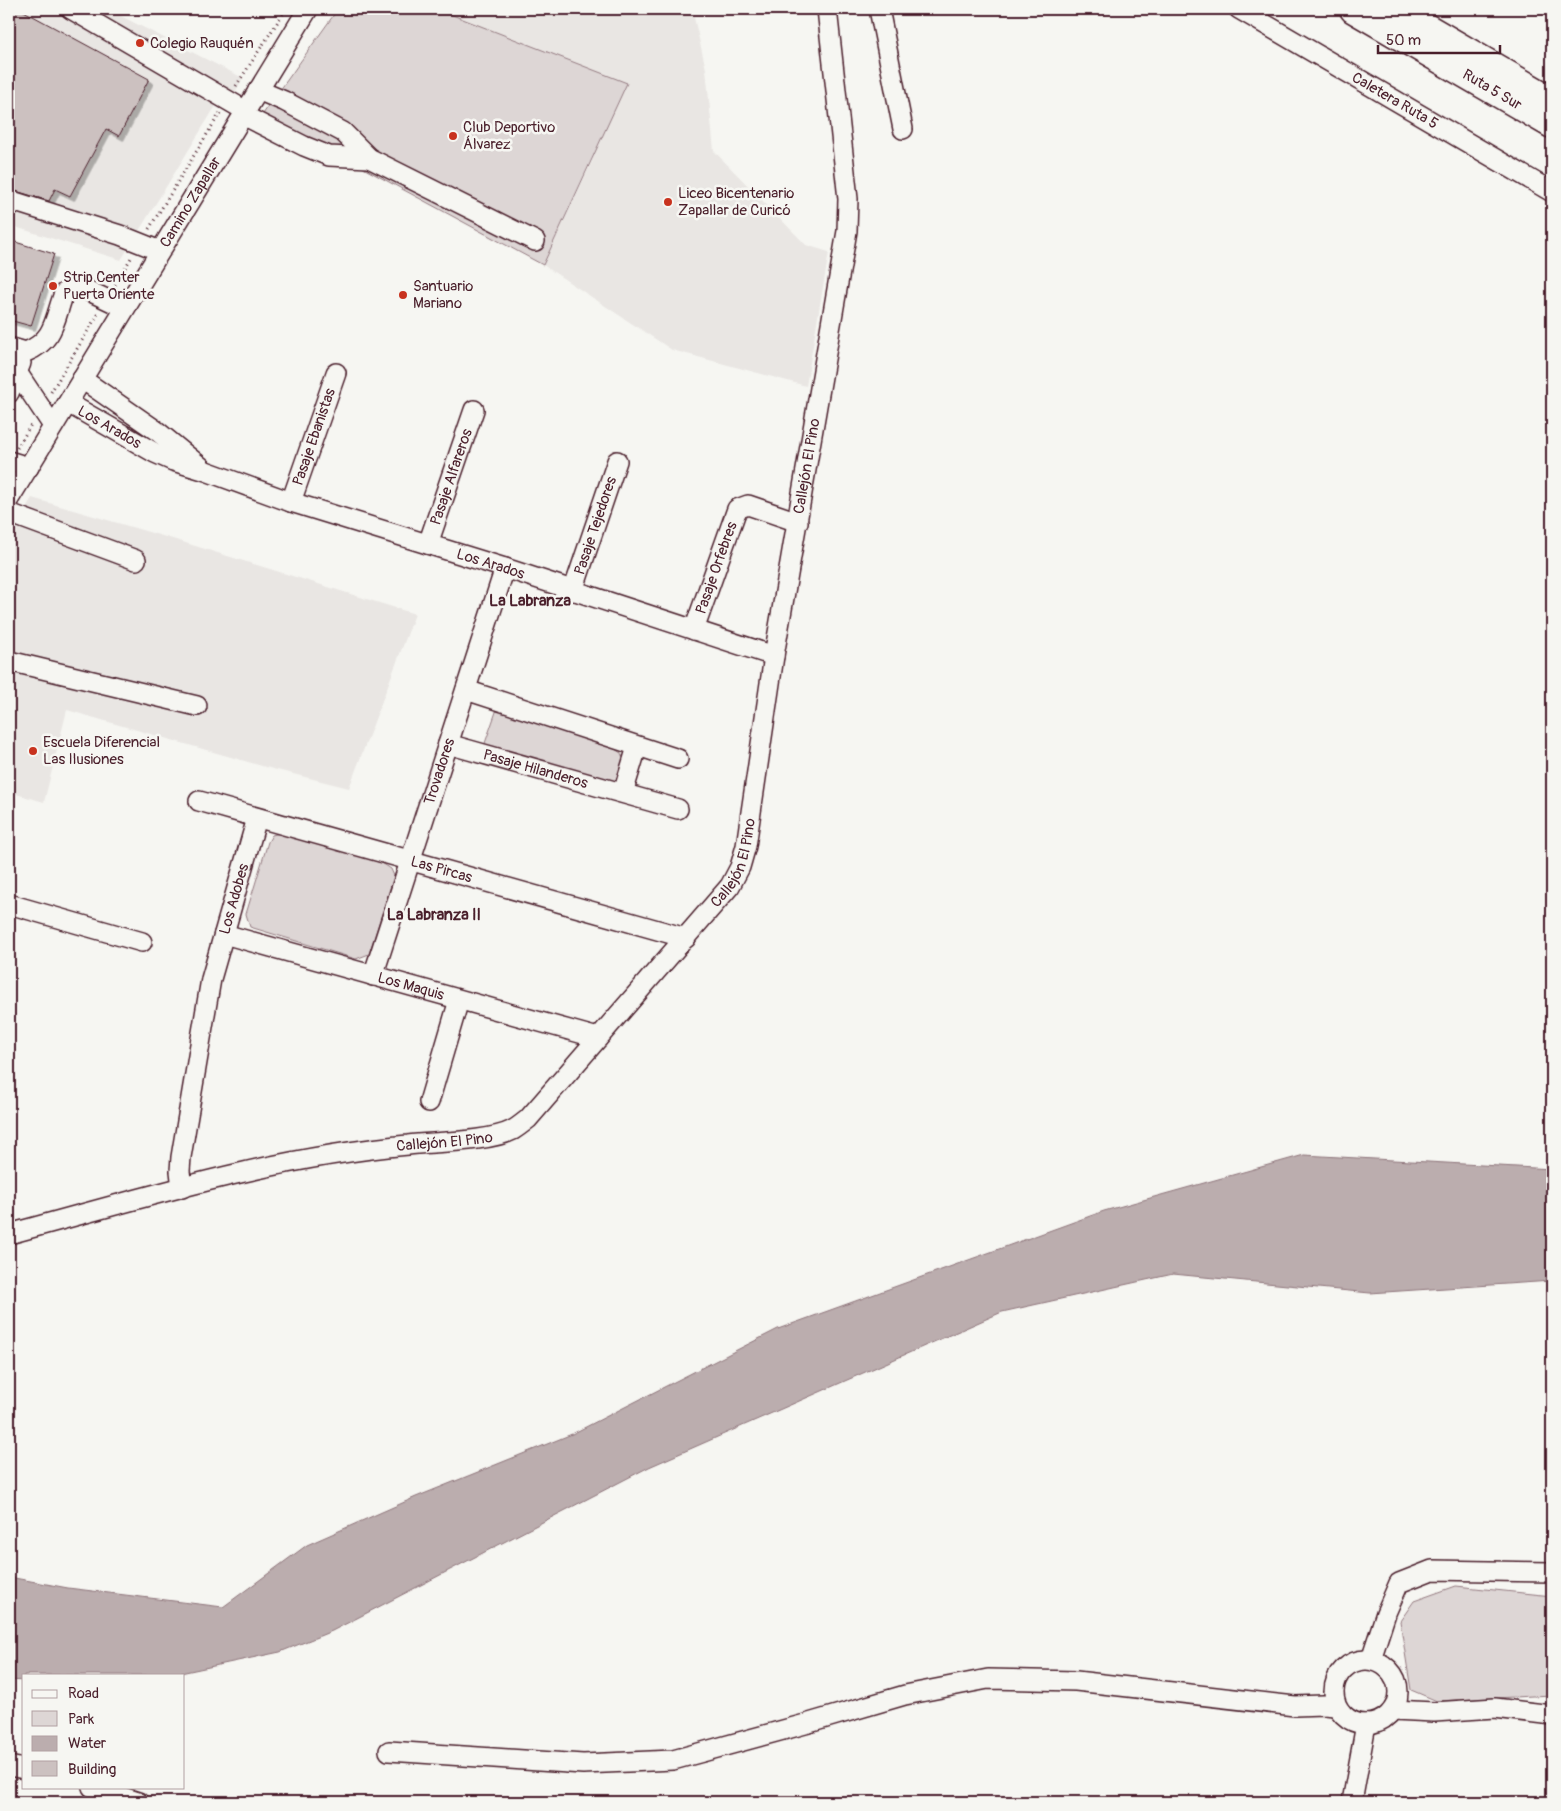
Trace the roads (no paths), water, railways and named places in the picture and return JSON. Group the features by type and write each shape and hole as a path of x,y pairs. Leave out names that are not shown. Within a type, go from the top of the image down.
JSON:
{"highway":[{"name":"Ruta 5 Sur","path":"1354,9 1552,124"},
{"name":"Ruta 5 Sur","path":"1394,9 1552,101"}],"street":[{"path":"71,9 244,113 304,146 329,156 370,158"},
{"name":"Camino Zapallar","path":"9,499 308,9"},
{"name":"Callejón El Pino","path":"9,1234 182,1188 330,1154 388,1146 484,1138 514,1130 528,1119 730,886 744,856 774,656 848,230 848,199 827,9"},
{"path":"879,9 903,129"},
{"name":"Caletera Ruta 5","path":"1239,9 1552,192"},
{"path":"258,90 284,101 343,132 370,158 535,241"},
{"path":"9,200 120,235 160,251"},
{"path":"9,393 17,372 17,350 39,347 50,334 64,292 76,286 125,308"},
{"path":"17,372 54,426"},
{"name":"Pasaje Ebanistas","path":"291,502 336,373"},
{"name":"Los Arados","path":"82,379 157,431 206,471"},
{"name":"Los Arados","path":"68,403 155,453 173,461 291,502 505,568 774,656"},
{"name":"Pasaje Alfareros","path":"428,544 474,410"},
{"path":"9,461 28,467"},
{"name":"Pasaje Tejedores","path":"573,591 617,461"},
{"name":"Pasaje Orfebres","path":"694,630 737,509 748,505 798,522"},
{"path":"9,513 136,560"},
{"name":"Trovadores","path":"373,976 505,568"},
{"path":"9,661 197,706"},
{"path":"466,690 678,759"},
{"name":"Pasaje Hilanderos","path":"448,744 678,809"},
{"path":"622,793 637,747"},
{"name":"Las Pircas","path":"198,801 686,938"},
{"name":"Los Adobes","path":"182,1188 181,1157 211,980 257,818"},
{"path":"9,904 142,942"},
{"name":"Los Maquis","path":"224,934 598,1038"},
{"path":"429,1102 459,1000"},
{"path":"1371,1660 1386,1613 1400,1583 1432,1570 1552,1572"},
{"path":"1361,1659 1371,1660 1380,1662 1394,1675 1398,1692 1392,1710 1385,1718 1366,1724 1348,1719 1336,1706 1334,1686 1337,1676 1351,1662 1361,1659"},
{"path":"389,1751 583,1764 673,1760 905,1695 988,1679 1076,1681 1295,1706 1336,1706"},
{"path":"1392,1710 1434,1712 1495,1708 1552,1715"},
{"path":"1352,1802 1366,1724"},
{"path":"9,1766 22,1769"},
{"path":"95,1788 138,1802"}],"water":[{"path":"1304,1155 1552,1169 1552,1281 1370,1293 1173,1274 1002,1312 649,1467 332,1631 280,1652 176,1674 22,1674 22,1681 9,1680 9,1577 68,1588 223,1607 307,1545 416,1497 572,1434 778,1329 1104,1211"}],"place":[{"name":"Colegio Rauquén","path":"140,43"},
{"name":"Club Deportivo Álvarez","path":"453,136"},
{"name":"Liceo Bicentenario Zapallar de Curicó","path":"668,202"},
{"name":"Strip Center Puerta Oriente","path":"53,286"},
{"name":"Santuario Mariano","path":"403,295"},
{"name":"Escuela Diferencial Las Ilusiones","path":"33,751"}],"district":[{"name":"La Labranza","path":"530,601"},
{"name":"La Labranza II","path":"434,915"}]}
